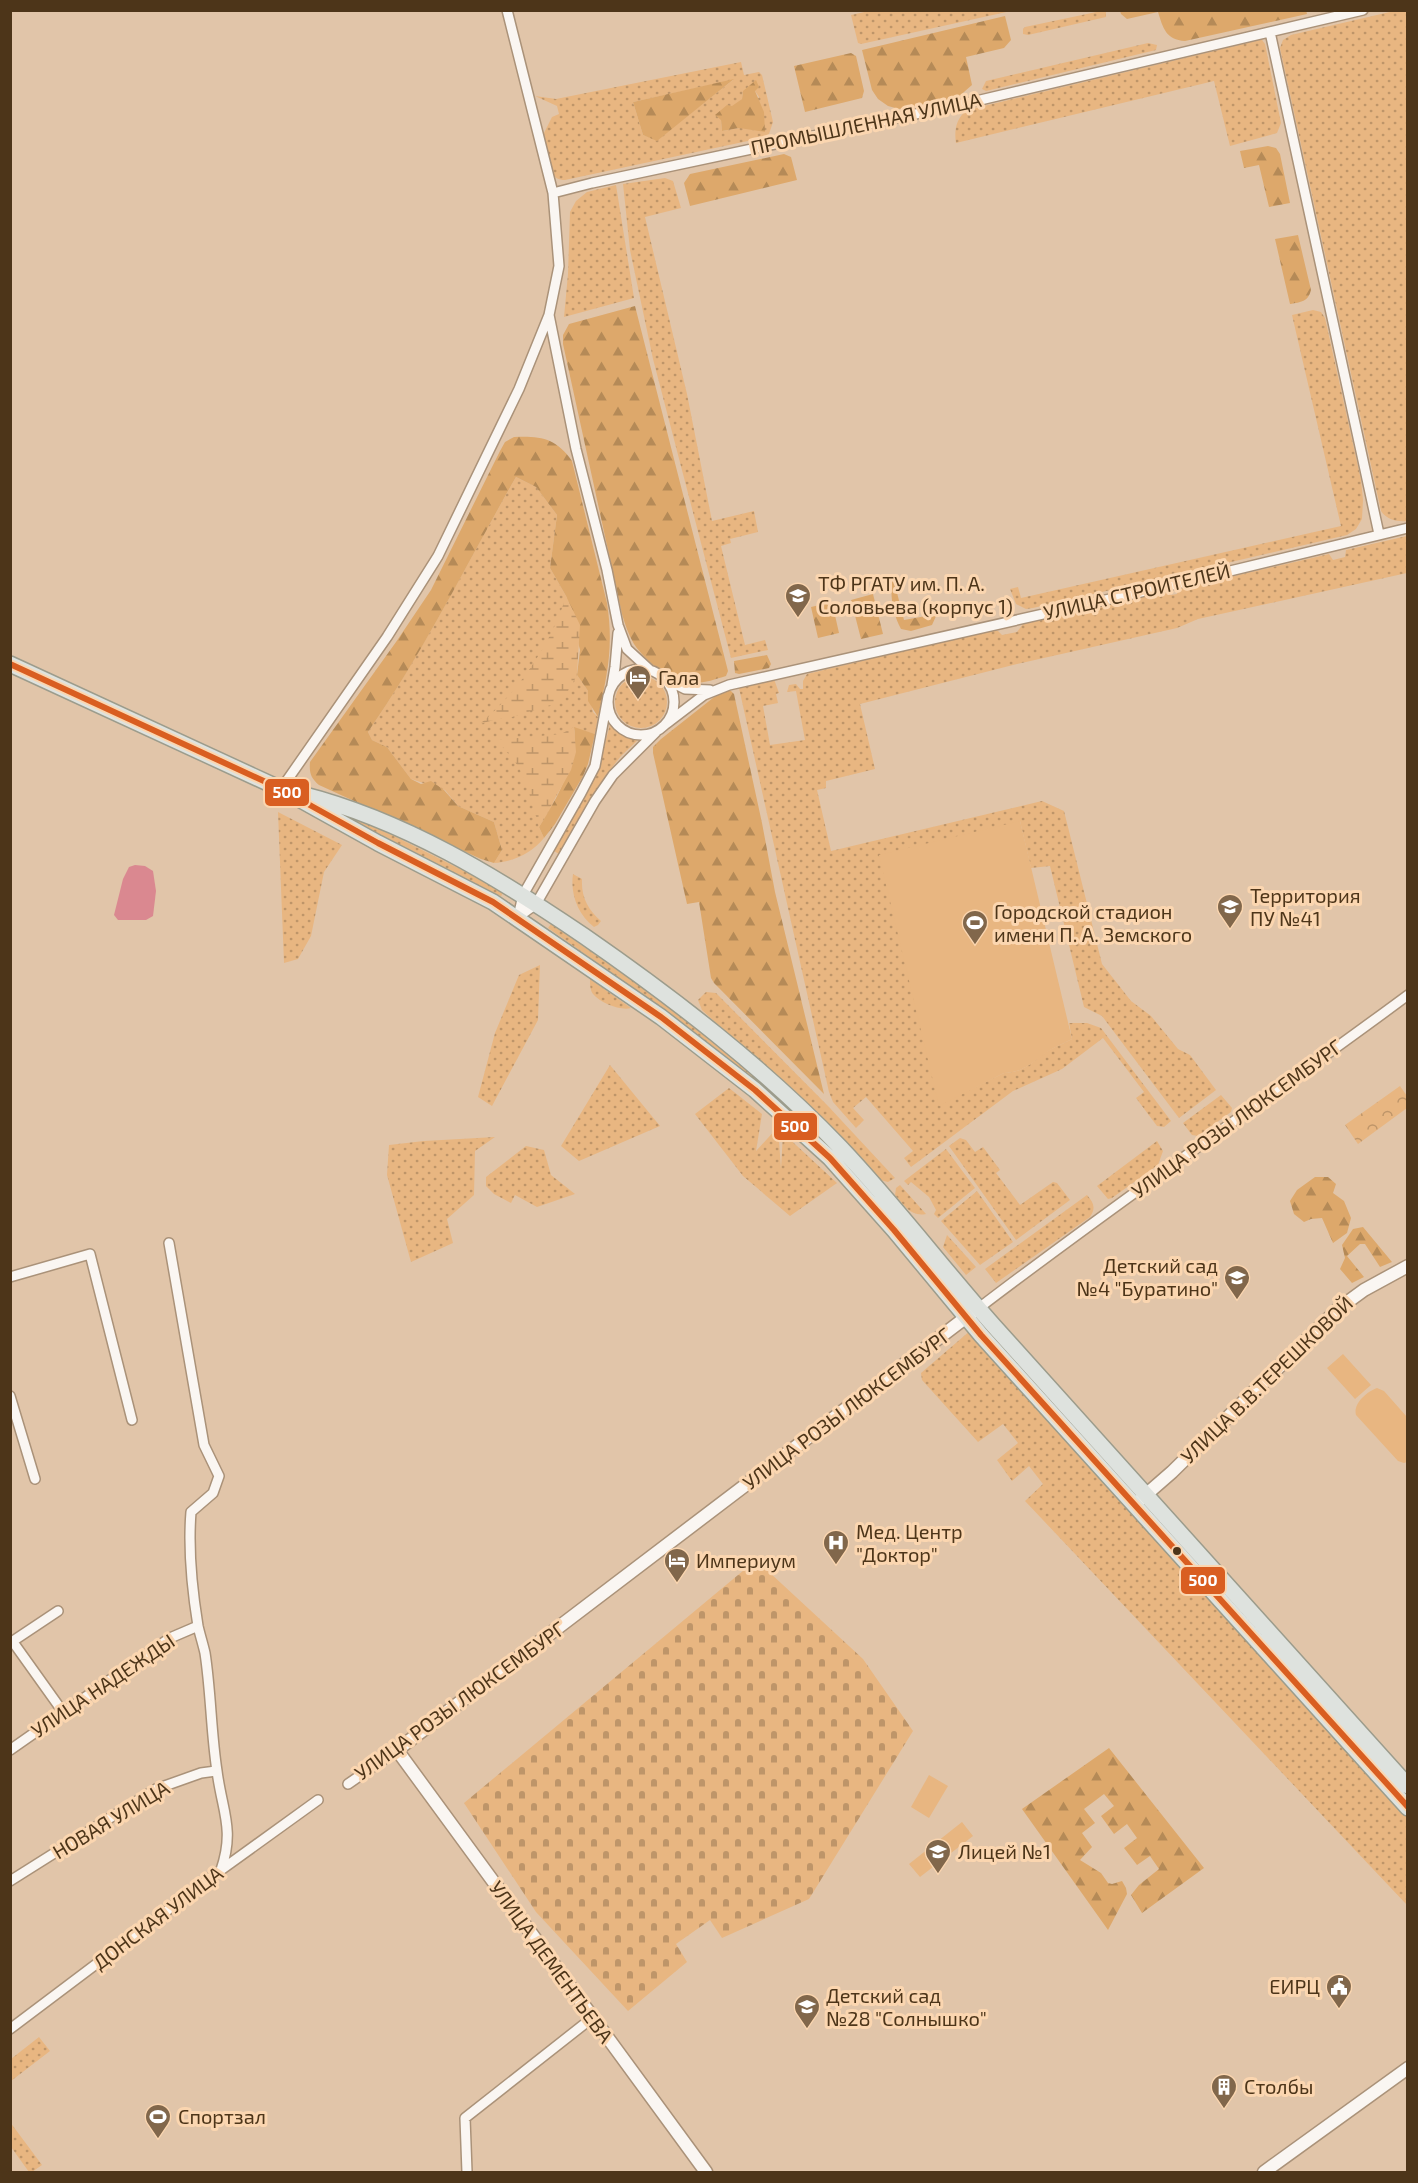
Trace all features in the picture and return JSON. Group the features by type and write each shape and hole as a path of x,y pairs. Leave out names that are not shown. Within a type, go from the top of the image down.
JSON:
{"main road":[{"path":"10,664 281,789 378,843 477,893 518,917 661,1017 755,1090 802,1131 884,1219 966,1318 1140,1500 1407,1786"},
{"path":"281,789 335,803 365,814 480,870 523,895 645,978 693,1014 812,1120 874,1184 1140,1500 1407,1808"}],"street":[{"path":"281,789 390,632 438,556 519,389 549,315 559,266 553,193 507,10"},
{"name":"ПРОМЫШЛЕННАЯ УЛИЦА","path":"553,193 972,102 1363,10"},
{"path":"1270,32 1379,534"},
{"path":"549,315 576,449 607,570 618,625 627,649 651,671 685,689 693,691 716,689"},
{"name":"УЛИЦА СТРОИТЕЛЕЙ","path":"666,724 716,689 874,651 1172,585 1407,528"},
{"path":"518,917 523,895 592,772 598,754 617,654 618,625"},
{"path":"651,671 638,670 626,673 616,681 609,693 608,706 612,718 619,727 631,734 643,735 656,732"},
{"path":"518,917 536,904 604,787 629,757 666,724 672,712 674,699 670,687 663,678"},
{"name":"УЛИЦА РОЗЫ ЛЮКСЕМБУРГ","path":"348,1784 397,1750 1100,1217 1296,1078 1407,995"},
{"path":"169,1243 204,1445 219,1476 213,1492 191,1512 189,1539 198,1626 204,1652 216,1771 229,1838 221,1870"},
{"path":"10,1277 90,1254 132,1420"},
{"name":"УЛИЦА В.В.ТЕРЕШКОВОЙ","path":"1140,1500 1330,1317 1353,1297 1407,1266"},
{"path":"10,1396 35,1479"},
{"path":"58,1611 12,1643 63,1712"},
{"name":"УЛИЦА НАДЕЖДЫ","path":"10,1750 170,1638 198,1626"},
{"name":"УЛИЦА ДЕМЕНТЬЕВА","path":"397,1750 706,2172"},
{"name":"НОВАЯ УЛИЦА","path":"10,1881 156,1789 201,1773 216,1771"},
{"name":"ДОНСКАЯ УЛИЦА","path":"10,2030 221,1870 318,1800"},
{"path":"467,2172 465,2118 592,2018"},
{"path":"1264,2172 1407,2068"}],"green space":[{"path":"1306,10 1307,14 1185,41 1169,36 1158,12 1127,19 1120,11"},
{"path":"869,11 1011,11 861,44 858,43 851,15"},
{"path":"1101,11 1106,12 1106,17 1028,35 1023,34 1025,27"},
{"path":"1394,11 1408,11 1408,521 1396,521 1381,511 1280,48 1283,40 1291,35"},
{"path":"1005,16 1011,40 1004,48 966,57 972,85 957,98 899,109 888,106 878,99 872,90 862,50"},
{"path":"1260,40 1265,44 1281,123 1277,133 1230,146 1214,81 956,143 957,125 960,117 967,110"},
{"path":"1148,43 1157,45 1156,50 986,91 982,89 986,81"},
{"path":"851,53 856,56 864,91 862,98 805,112 794,66"},
{"path":"741,62 744,75 759,72 762,75 773,122 769,134 762,138 563,180 551,172 544,133 552,117 559,114 557,106 535,96 556,99","holes":["733,80 657,140 643,135 633,102","743,91 755,91 759,97 739,128 722,131 721,120 742,99"]},
{"path":"734,79 657,141 643,135 633,102"},
{"path":"756,80 759,87 755,91 764,112 765,132 739,128 722,131 721,120 715,115 727,105 732,106 742,99 743,91"},
{"path":"1268,146 1276,148 1280,154 1290,203 1269,207 1259,165 1244,168 1240,151"},
{"path":"784,154 791,157 797,180 690,206 684,183 690,174"},
{"path":"665,178 673,181 681,208 645,217 687,394 712,521 754,511 758,532 730,539 731,543 721,546 745,645 765,640 768,650 731,658 653,359 630,250 623,184"},
{"path":"616,185 634,298 564,317 570,212 576,201 587,192"},
{"path":"1298,235 1311,290 1306,299 1290,304 1275,239"},
{"path":"635,306 728,671 726,676 703,682 686,682 660,670 639,651 628,633 563,344 563,335 569,324"},
{"path":"1313,310 1321,312 1325,318 1361,480 1362,519 1356,529 1347,535 1033,608 1026,609 1016,604 1010,589 1018,587 1021,598 1341,526 1292,315"},
{"path":"514,437 547,440 560,447 572,461 609,619 610,647 598,717 588,701 588,691 577,675 580,650 566,596 550,568 557,515 536,487 516,477 427,638 368,732 372,740 387,747 411,779 421,784 431,781 444,790 458,806 494,822 502,850 494,863 319,785 311,775 310,762 431,590 500,451 505,442"},
{"path":"516,477 536,487 557,515 550,568 566,596 577,675 588,691 593,712 598,717 595,734 574,728 575,738 551,809 539,827 544,838 522,856 494,863 502,850 494,822 458,806 445,790 411,779 387,747 372,740 368,732 427,638"},
{"path":"1407,536 1407,573 1198,619 1177,628 1013,665 860,704 875,769 826,781 826,788 817,790 831,851 1042,801 1064,811 1102,964 1131,1001 1151,1016 1178,1049 1190,1055 1216,1090 1179,1118 1102,1016 1084,1007 1050,866 1031,868 1020,821 939,1105 1004,1073 1025,1067 1049,1050 1072,1039 1069,1023 1087,1023 1101,1028 1171,1121 1164,1127 1157,1126 1136,1098 1144,1092 1103,1038 1062,1069 1013,1091 911,1167 904,1158 913,1151 866,1097 853,1108 864,1120 856,1128 833,1102 829,1092 739,688 774,679 779,693 776,694 778,703 763,706 770,745 805,740 796,691 787,692 789,685 796,684 803,689 803,681 807,674 992,630 1002,635 1017,632 1023,624 1168,591 1171,595 1177,594 1178,589 1329,554 1333,560 1345,557 1346,550"},
{"path":"893,577 904,620 937,614 932,625 911,631 901,629 892,604"},
{"path":"873,594 883,634 861,639 851,600"},
{"path":"566,596 580,625 577,675 569,690 554,704 480,724 508,697 532,666 552,631"},
{"path":"832,602 839,633 818,638 811,607"},
{"path":"767,655 771,664 769,668 735,673 734,661"},
{"path":"636,676 646,676 660,683 667,702 660,721 646,728 636,728 626,724 619,717 615,707 615,697 619,687 626,680"},
{"path":"727,691 734,694 775,892 824,1094 714,983 711,978 699,902 687,904 653,747 718,694"},
{"path":"610,724 626,736 639,739 606,775 559,854 554,851 598,771"},
{"path":"574,727 595,734 588,764 555,824 544,838 539,827 559,792 570,766 575,739"},
{"path":"574,727 576,752 571,770 539,827 519,767 497,740 561,734"},
{"path":"278,812 342,845 324,872 311,936 298,959 284,963"},
{"path":"346,812 476,877 503,893 501,896 496,894 343,817"},
{"name":"Городской стадион имени П. А. Земского","path":"1020,821 1072,1039 1050,1050 1025,1067 1004,1073 939,1106 879,855"},
{"path":"573,874 582,879 586,903 601,921 594,927 576,904"},
{"path":"551,924 669,1006 761,1082 836,1152 955,1286 758,1085 666,1011 548,928"},
{"path":"540,965 538,1020 492,1106 478,1097 495,1033 519,975"},
{"path":"590,979 631,1008 616,1007 600,1000 592,992"},
{"path":"706,992 716,993 828,1106 895,1178 888,1182 880,1180 816,1115 702,1010 698,1000"},
{"path":"610,1065 660,1126 579,1161 561,1146"},
{"path":"1400,1086 1407,1096 1407,1108 1358,1144 1345,1125"},
{"path":"729,1088 762,1114 756,1151 778,1127 781,1169 783,1133 837,1183 790,1216 743,1176 695,1114"},
{"path":"1221,1095 1232,1108 1231,1112 1198,1136 1192,1135 1183,1123"},
{"path":"495,1137 475,1151 474,1195 447,1219 453,1243 411,1262 387,1175 389,1145"},
{"path":"960,1138 966,1140 975,1152 983,1147 1000,1170 996,1173 1020,1205 1053,1182 1057,1183 1070,1200 1016,1240 949,1146"},
{"path":"1157,1141 1163,1151 1158,1165 1108,1199 1097,1186"},
{"path":"526,1146 544,1150 551,1175 575,1194 537,1207 515,1195 511,1203 494,1194 486,1186 486,1177"},
{"path":"946,1149 975,1188 938,1218 934,1214 936,1210 929,1197 911,1182 908,1185 904,1181"},
{"path":"1315,1177 1328,1177 1336,1184 1333,1193 1344,1201 1351,1218 1347,1233 1333,1243 1322,1218 1304,1222 1294,1214 1290,1201 1297,1190"},
{"path":"900,1185 926,1214 916,1214 902,1203 895,1195 896,1188"},
{"path":"977,1191 1013,1242 980,1265 941,1221"},
{"path":"1087,1195 1093,1206 1090,1217 996,1283 985,1269"},
{"path":"1363,1227 1392,1262 1380,1267 1365,1244 1360,1244 1347,1256 1364,1277 1352,1283 1340,1269 1345,1258 1342,1245 1353,1229"},
{"path":"947,1235 976,1267 966,1275 943,1247"},
{"path":"971,1330 1407,1815 1407,1905 1025,1501 1043,1484 1029,1466 1012,1481 997,1460 1018,1443 1003,1424 978,1442 922,1380 921,1373"},
{"path":"1343,1354 1371,1385 1355,1399 1327,1368"},
{"path":"1377,1388 1384,1391 1407,1417 1407,1462 1398,1461 1356,1415 1356,1407 1361,1399"},
{"path":"756,1560 863,1659 913,1731 809,1899 722,1938 710,1920 676,1944 687,1962 628,2011 536,1912 464,1803"},
{"path":"1109,1748 1204,1868 1142,1913 1131,1895 1139,1885 1159,1869 1150,1856 1137,1865 1124,1848 1137,1838 1127,1824 1114,1834 1101,1816 1114,1806 1104,1794 1084,1809 1095,1823 1082,1833 1092,1847 1080,1860 1101,1873 1108,1883 1122,1881 1126,1888 1127,1894 1108,1930 1022,1809"},
{"path":"929,1775 948,1786 929,1818 911,1807"},
{"path":"962,1822 973,1836 920,1877 909,1864"},
{"path":"39,2037 50,2051 11,2081 11,2059"},
{"path":"10,2122 42,2165 32,2172 29,2172 11,2147"}],"shaded area":[{"path":"145,866 153,871 156,891 153,916 146,920 118,920 114,915 123,879 129,867"}],"transit line":[{"name":"500","path":"10,664 281,789 378,843 493,902 661,1017 755,1090 830,1158 894,1230 981,1335 1408,1807"}],"place":[{"name":"ТФ РГАТУ им. П. А. Соловьева (корпус 1)","path":"798,619"},
{"name":"Гала","path":"638,701"},
{"name":"Территория ПУ №41","path":"1230,930"},
{"name":"Городской стадион имени П. А. Земского","path":"975,946"},
{"name":"Детский сад №4 \"Буратино\"","path":"1237,1301"},
{"name":"Мед. Центр \"Доктор\"","path":"836,1566"},
{"name":"Империум","path":"677,1584"},
{"name":"Лицей №1","path":"938,1875"},
{"name":"ЕИРЦ","path":"1339,2010"},
{"name":"Детский сад №28 \"Солнышко\"","path":"807,2030"},
{"name":"Столбы","path":"1224,2110"},
{"name":"Спортзал","path":"158,2140"}]}
